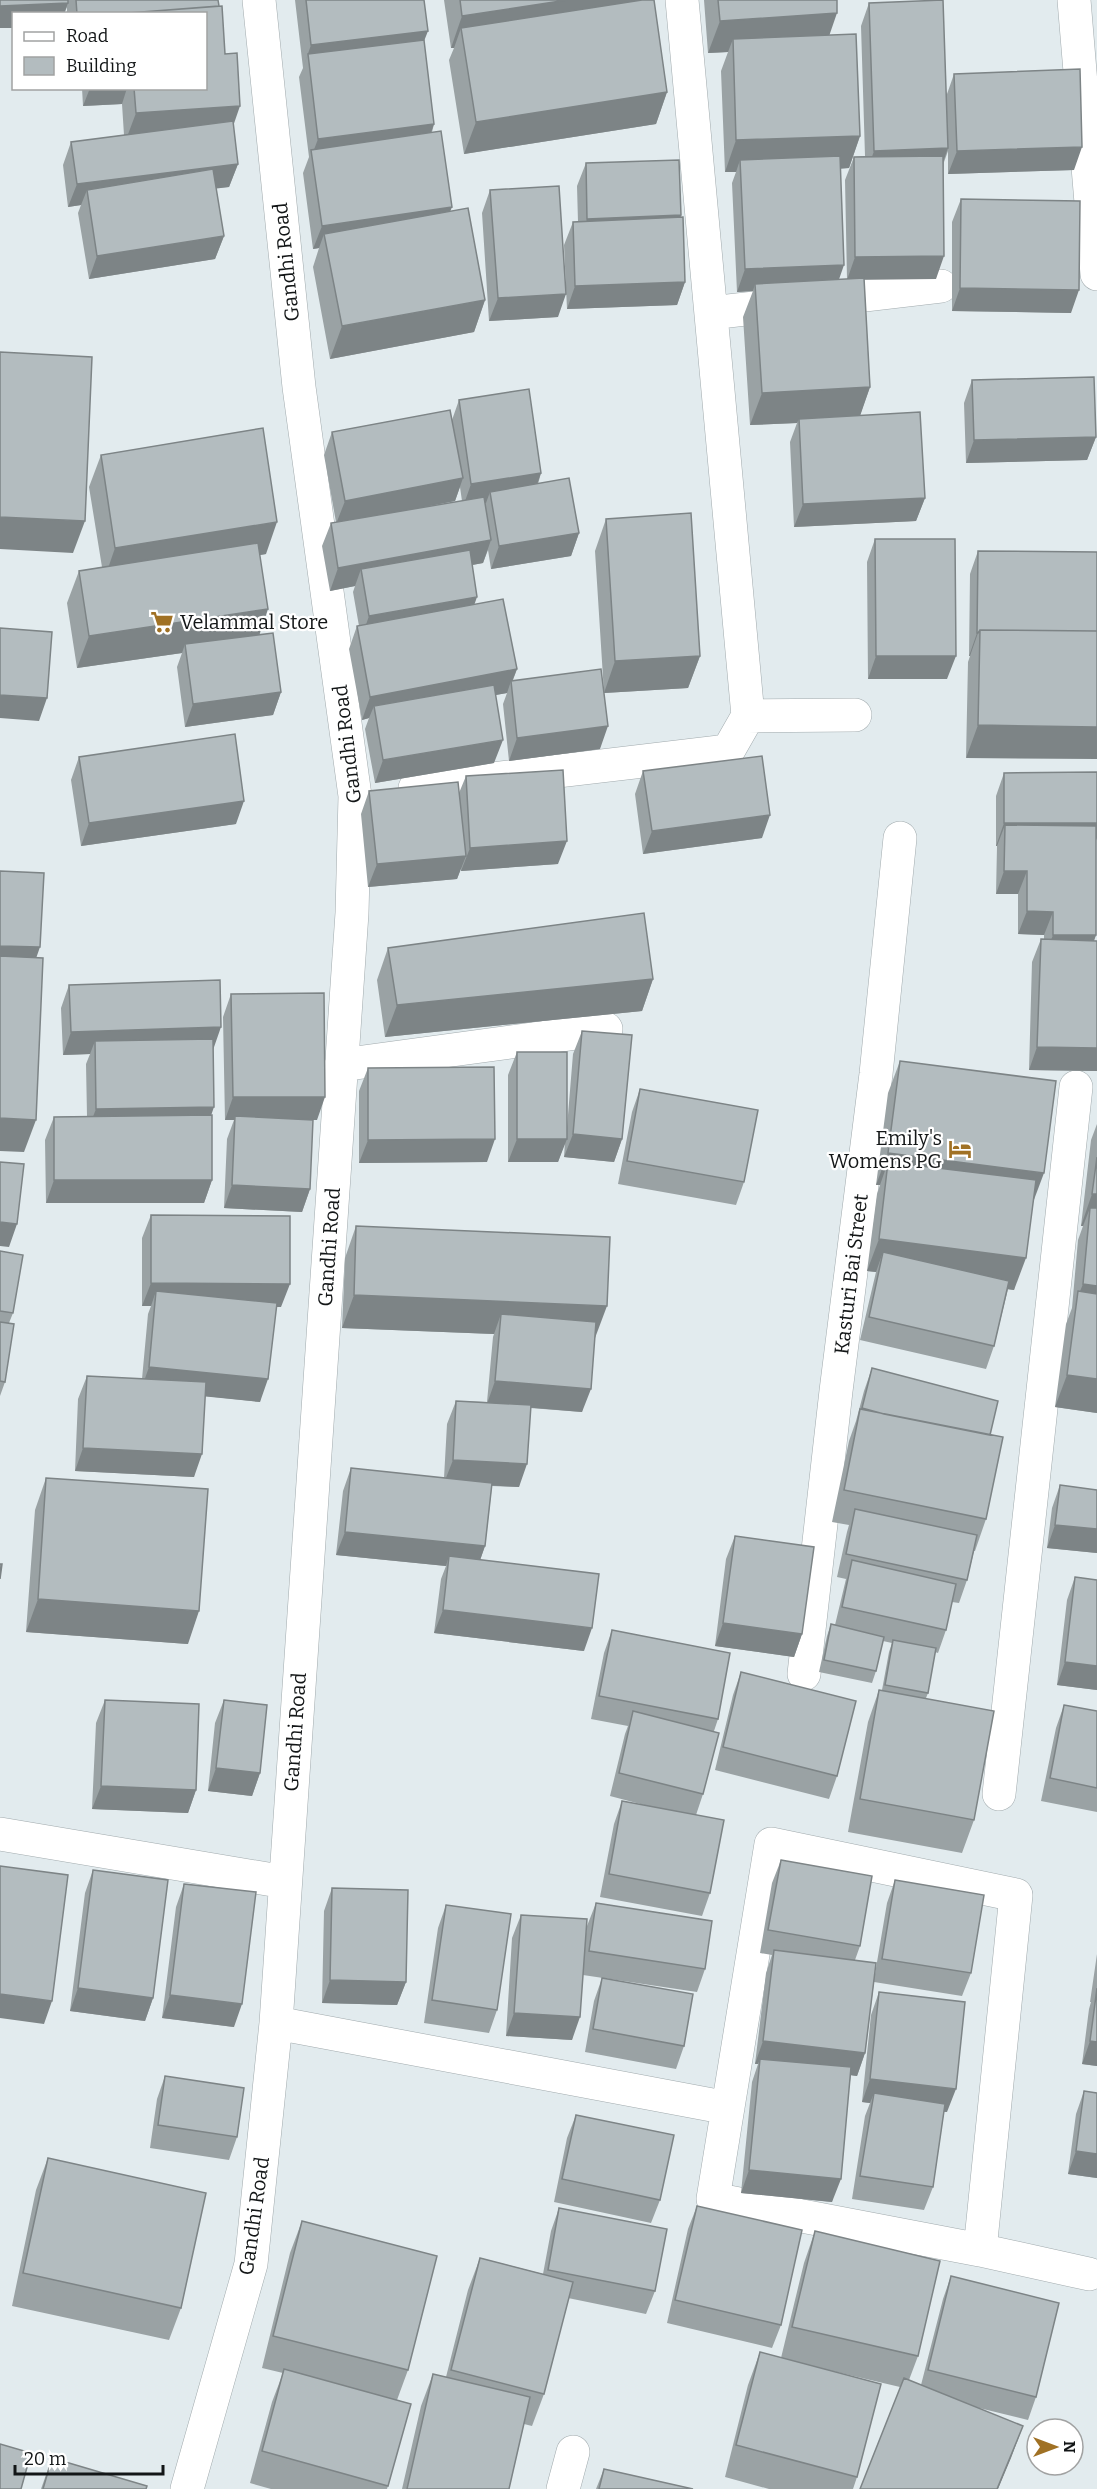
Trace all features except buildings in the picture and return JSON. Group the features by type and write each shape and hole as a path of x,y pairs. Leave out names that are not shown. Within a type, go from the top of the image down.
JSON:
{"street":[{"name":"Gandhi Road","path":"187,2489 251,2264 276,2023 352,913 375,793 298,387 259,0"},
{"path":"375,793 728,751 748,716 682,0"},
{"path":"1074,0 1097,274"},
{"path":"711,313 941,286"},
{"path":"748,716 855,715"},
{"name":"Kasturi Bai Street","path":"804,1674 836,1391 876,1074 900,838"},
{"path":"341,1065 606,1029"},
{"path":"876,1074 911,1077"},
{"path":"999,1794 1075,1086"},
{"path":"0,1834 285,1882"},
{"path":"980,2250 1016,1895 771,1844 713,2199 980,2250 1089,2274"},
{"path":"276,2023 728,2108"},
{"path":"563,2489 573,2452"}],"place":[{"name":"Velammal Store","path":"162,622"},
{"name":"Emily's Womens PG","path":"960,1149"}]}
